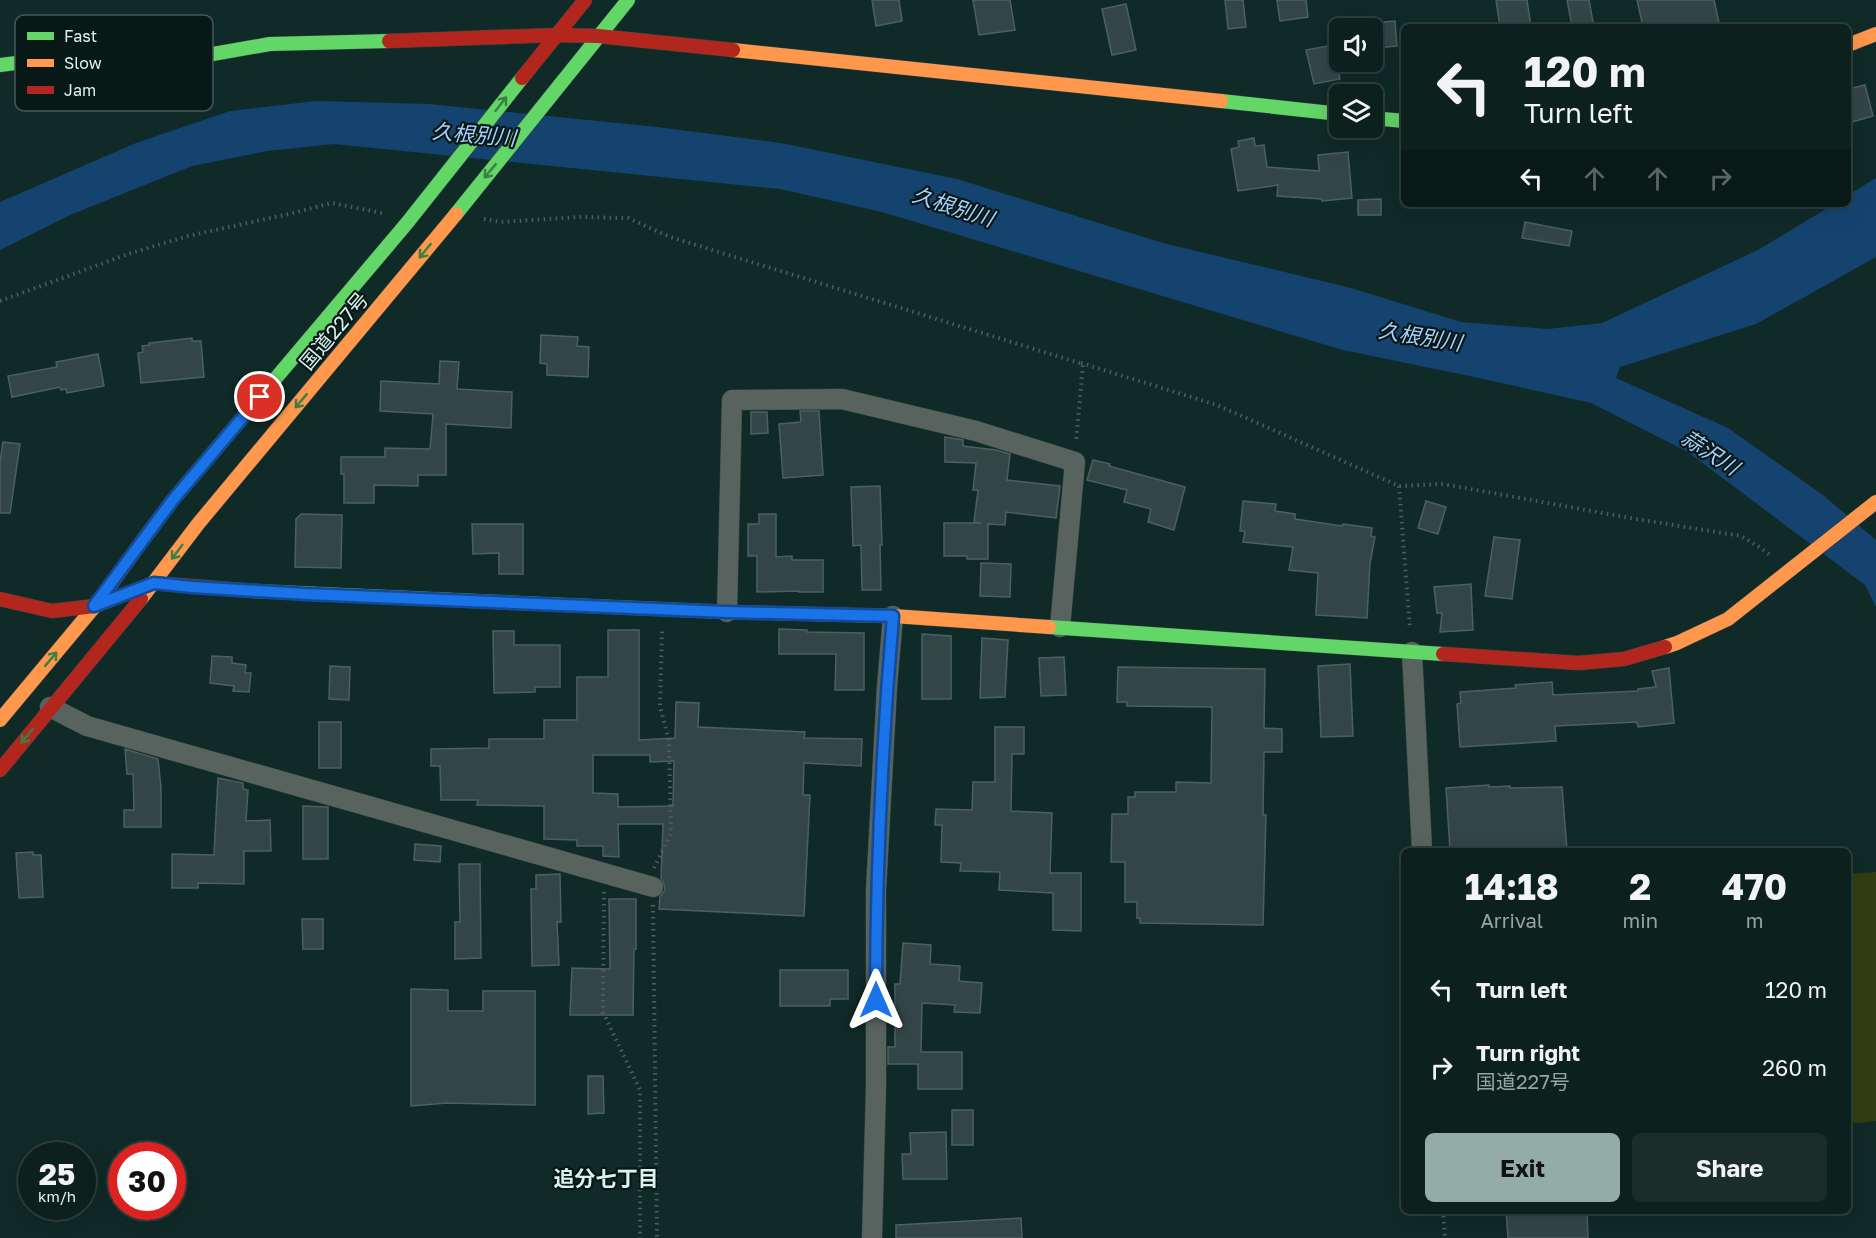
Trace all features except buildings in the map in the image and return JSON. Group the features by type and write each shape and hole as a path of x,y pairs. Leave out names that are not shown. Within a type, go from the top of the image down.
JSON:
{"main road":[{"name":"国道227号","path":"0,720 94,606 172,501 407,223 585,0"},
{"name":"国道227号","path":"0,770 154,583 198,524 356,336 628,0"},
{"path":"1851,44 1876,34"},
{"path":"213,54 270,44 555,35 598,36 1329,113"},
{"path":"0,65 15,63"},
{"path":"1383,119 1401,121"},
{"path":"0,599 52,611 94,606 154,583 306,594 727,612 893,616 1579,663 1624,659 1677,643 1728,619 1876,502"}],"street":[{"path":"727,612 732,400 842,399 976,431 1075,462 1060,627"},
{"path":"872,1238 876,1086 876,891 893,616"},
{"path":"1412,652 1422,848"},
{"path":"50,707 87,726 653,887"}],"path":[{"path":"0,301 129,254 188,236 332,203 378,211 407,223"},
{"path":"458,210 501,222 581,217 628,218 670,237 1216,405 1398,486 1443,484 1742,536 1761,548 1788,571"},
{"path":"1075,462 1083,363 1077,362"},
{"path":"1398,486 1412,652"},
{"path":"657,1238 653,869 671,832 669,741 660,706 663,609"},
{"path":"605,873 603,1012 640,1090 640,1238"},
{"path":"1443,1214 1445,1238"}],"green space":[{"path":"1876,872 1876,1121 1851,1124 1851,874"}],"water":[{"path":"316,101 429,104 657,127 781,143 957,179 1163,243 1351,288 1461,322 1548,329 1602,323 1758,250 1829,207 1851,207 1851,193 1876,178 1876,257 1756,324 1620,367 1616,378 1728,428 1823,495 1876,540 1876,607 1865,585 1688,452 1591,403 1343,350 882,212 780,189 334,144 267,151 192,166 70,215 0,250 0,202 136,143 230,111"}],"traffic: fast":[{"path":"456,214 628,0"},
{"path":"213,54 270,44 389,41"},
{"path":"0,65 15,63"},
{"path":"143,540 172,501 407,223 522,78"},
{"path":"1221,101 1329,113"},
{"path":"1383,119 1401,121"},
{"path":"253,591 589,606"},
{"path":"1049,627 1443,654"}],"traffic: slow":[{"path":"1851,44 1876,34"},
{"path":"733,50 1221,101"},
{"path":"141,599 198,524 456,214"},
{"path":"1665,647 1728,619 1876,502"},
{"path":"0,720 95,606 143,540"},
{"path":"589,606 893,616 1049,627"}],"traffic: jam":[{"path":"522,78 585,0"},
{"path":"389,41 555,35 598,36 733,50"},
{"path":"0,599 52,611 95,606 154,583 253,591"},
{"path":"0,770 141,599"},
{"path":"1443,654 1579,663 1624,659 1665,647"}],"district":[{"name":"追分七丁目","path":"606,1179"}],"route":[{"path":"260,397 172,501 94,606 154,583 306,594 727,612 893,616 876,891 876,1000"}],"water label":[{"name":"久根別川","path":"474,135"},
{"name":"久根別川","path":"953,207"},
{"name":"久根別川","path":"1420,337"},
{"name":"蒜沢川","path":"1710,453"}]}
